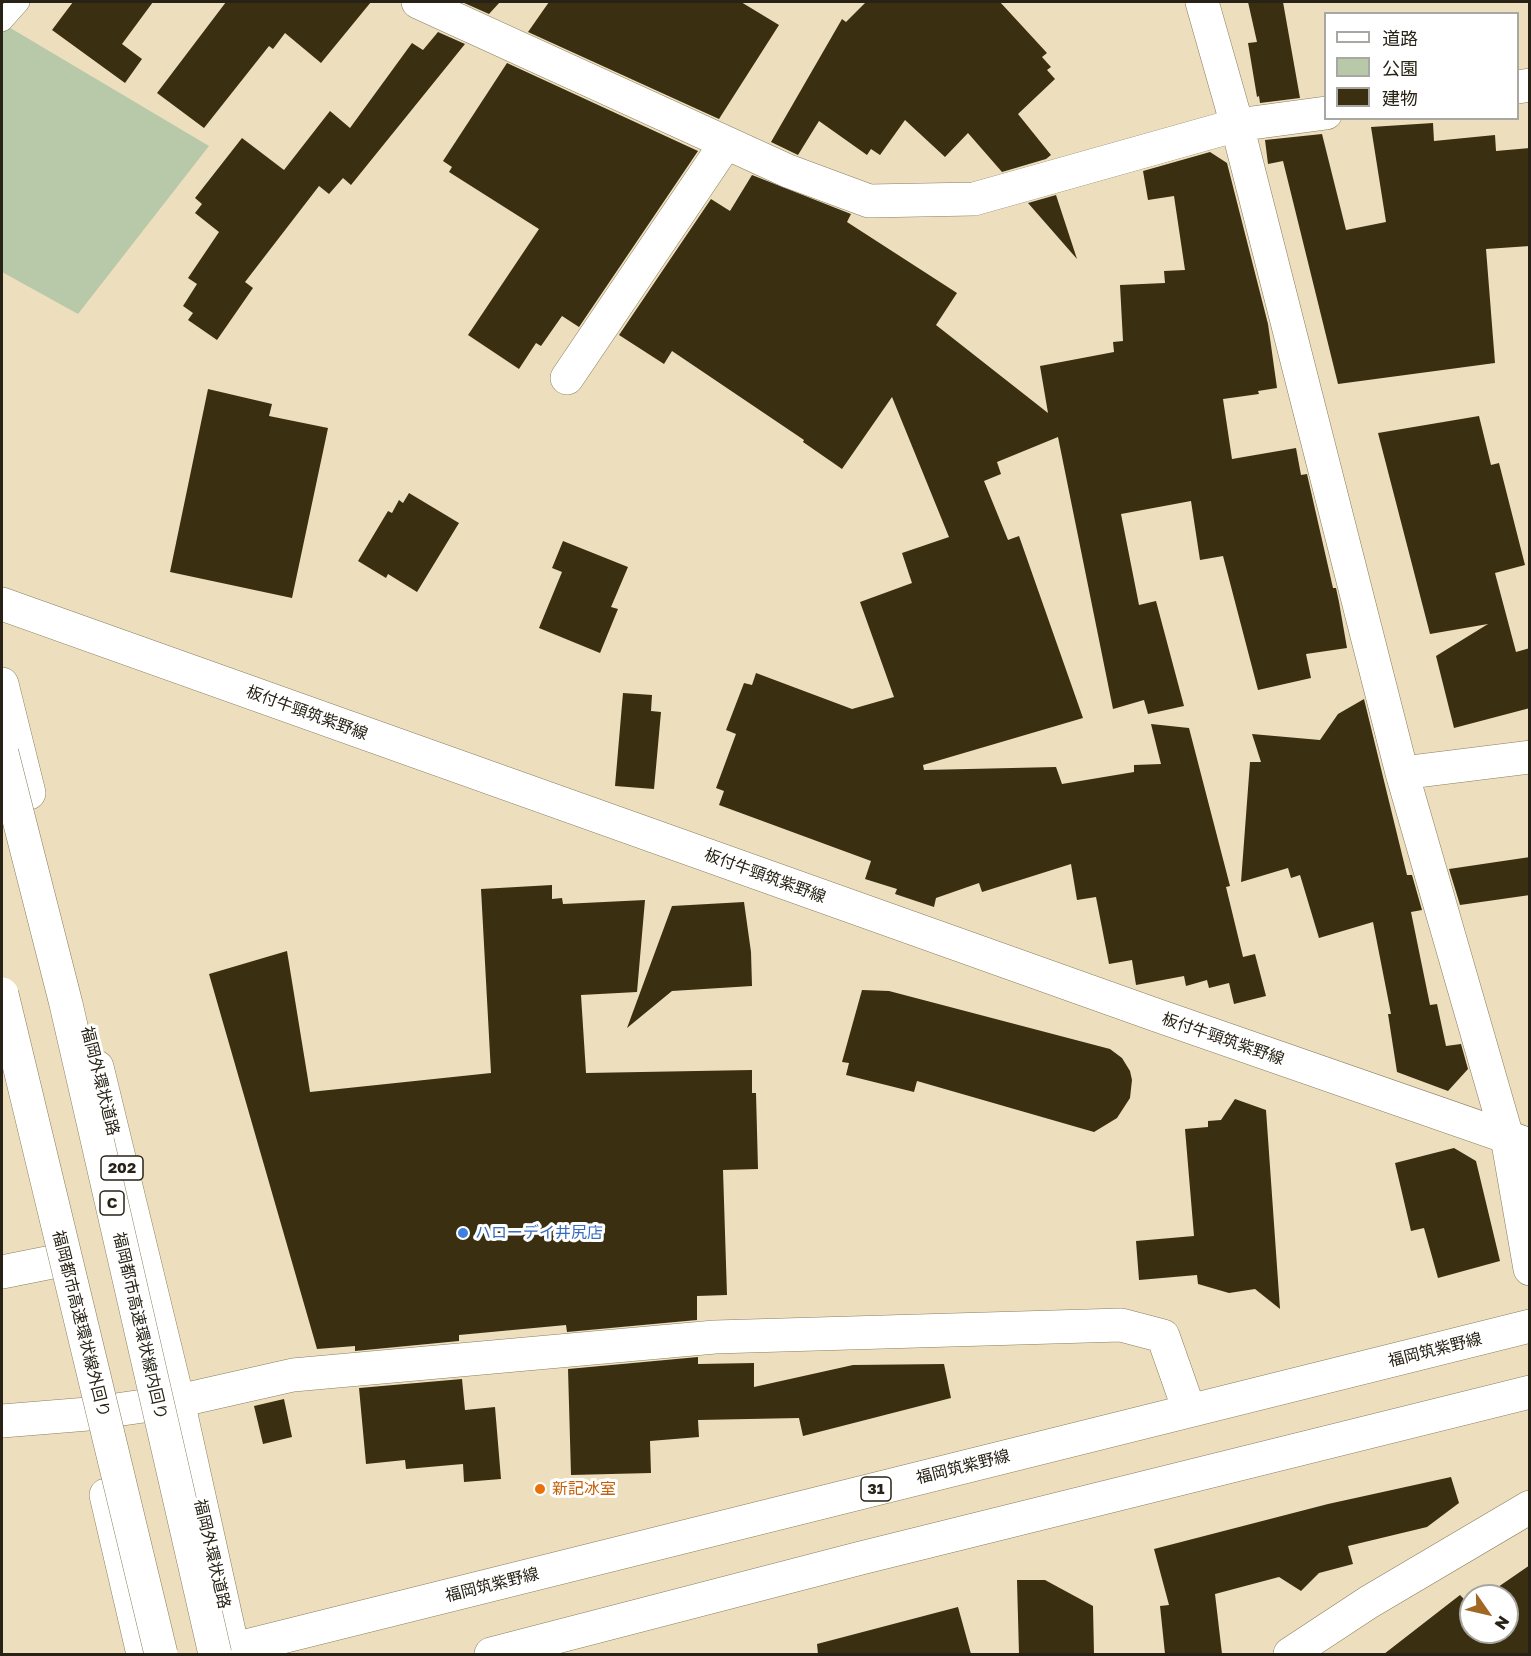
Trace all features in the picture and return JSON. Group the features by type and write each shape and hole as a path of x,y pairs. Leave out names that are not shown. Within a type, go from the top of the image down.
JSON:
{"main road":[{"path":"418,2 788,171 869,201 974,199 1238,125 1324,113"},
{"path":"1202,2 1238,125 1402,773 1518,1141 1530,1269"},
{"path":"567,378 726,142"},
{"name":"板付牛頸筑紫野線","path":"2,604 1133,1007 1518,1141"},
{"name":"福岡外環状道路","path":"2,684 178,1401 226,1653"},
{"name":"福岡都市高速環状線内回り","path":"2,753 226,1653"},
{"path":"1402,773 1530,757"},
{"name":"福岡都市高速環状線外回り","path":"2,994 161,1654"},
{"path":"2,1046 143,1654"},
{"path":"2,1272 52,1262"},
{"path":"2,1421 88,1414 178,1401 293,1375 715,1337 1121,1325 1163,1336 1189,1410"},
{"name":"福岡筑紫野線","path":"226,1653 1530,1326"},
{"path":"491,1654 872,1555 1530,1392"},
{"path":"1290,1654 1369,1602 1530,1507"}],"lane":[{"path":"2,21 20,2"}],"green space":[{"path":"2,23 209,146 78,314 2,272"}],"building":[{"path":"73,2 153,2 122,44 142,59 125,83 52,30"},
{"path":"226,2 371,2 321,63 285,33 273,49 269,46 204,128 157,93"},
{"path":"462,2 500,2 489,14"},
{"path":"549,2 741,2 779,25 719,119 528,32"},
{"path":"866,2 1000,2 1047,53 1042,57 1051,67 1047,70 1055,79 1018,114 1051,155 1046,159 1002,172 968,133 945,157 905,120 880,155 871,149 867,155 819,121 798,155 771,142 842,19 846,22"},
{"path":"1248,2 1283,2 1300,98 1260,103 1248,43 1257,42"},
{"path":"438,32 465,44 351,185 343,178 329,194 319,186 245,282 253,288 217,340 188,320 193,313 183,306 197,284 188,278 219,232 195,213 202,204 195,198 242,138 284,170 330,111 350,128 412,43 423,50"},
{"path":"507,63 698,151 579,327 562,316 541,346 536,343 519,369 468,335 539,229 449,172 452,167 443,161"},
{"path":"1433,123 1434,141 1495,135 1496,151 1530,148 1530,246 1486,249 1495,363 1338,384 1283,161 1268,164 1265,140 1322,134 1346,230 1386,222 1371,127"},
{"path":"1210,152 1227,163 1268,324 1277,388 1258,391 1259,394 1223,399 1232,459 1296,448 1301,475 1307,474 1333,588 1336,588 1347,648 1306,654 1311,678 1258,690 1223,556 1200,560 1191,501 1121,514 1139,605 1156,601 1184,706 1148,714 1144,700 1113,709 1058,437 997,462 1001,474 984,481 1008,540 1019,536 1083,718 923,765 924,770 1056,767 1062,784 1134,772 1134,765 1161,764 1151,724 1189,728 1230,886 1226,887 1243,957 1255,954 1266,996 1234,1004 1229,983 1209,988 1207,980 1186,986 1184,976 1136,985 1132,960 1109,964 1096,897 1077,900 1071,864 982,892 979,883 936,898 934,907 895,894 897,889 865,879 871,861 719,805 724,791 716,788 736,734 726,730 744,683 752,685 756,673 852,709 894,697 860,602 912,583 902,553 949,537 892,397 842,469 803,442 804,440 672,351 664,364 619,335 711,199 730,211 752,175 851,214 847,222 957,293 936,325 1048,413 1040,366 1114,352 1113,342 1123,341 1120,285 1165,283 1164,271 1185,270 1174,196 1148,200 1143,171"},
{"path":"1056,195 1077,259 1028,203"},
{"path":"208,389 272,404 269,416 328,428 292,598 170,572"},
{"path":"1479,416 1491,465 1499,463 1525,565 1495,573 1516,652 1530,648 1530,708 1454,728 1436,656 1488,624 1430,634 1378,433"},
{"path":"409,493 459,523 417,592 388,574 386,578 358,561 388,511 392,513 399,500 403,503"},
{"path":"563,541 628,567 611,607 618,609 600,653 539,628 562,572 552,568"},
{"path":"623,693 652,695 651,711 661,712 654,789 615,786"},
{"path":"1364,699 1407,875 1412,875 1422,910 1411,912 1430,1005 1437,1004 1446,1046 1461,1044 1468,1069 1448,1091 1397,1072 1388,1014 1391,1014 1373,922 1319,938 1300,875 1291,878 1288,868 1241,882 1250,762 1261,762 1252,734 1320,740 1338,714"},
{"path":"1530,857 1530,895 1460,905 1449,869"},
{"path":"552,885 552,899 562,898 563,904 645,900 637,992 581,995 586,1073 752,1070 752,1093 756,1093 758,1169 723,1170 727,1295 697,1296 697,1320 567,1332 566,1325 459,1335 459,1341 355,1351 355,1346 317,1349 209,974 287,951 310,1092 491,1073 481,889"},
{"path":"744,902 751,952 752,986 672,991 627,1028 672,906"},
{"path":"862,990 889,991 1110,1049 1122,1058 1130,1071 1132,1080 1130,1098 1117,1118 1094,1132 917,1081 914,1092 846,1075 849,1063 842,1062"},
{"path":"1235,1099 1266,1110 1280,1309 1255,1289 1229,1293 1198,1284 1197,1275 1139,1280 1136,1241 1194,1236 1185,1129 1208,1127 1208,1121 1221,1120"},
{"path":"1454,1148 1476,1161 1500,1261 1438,1278 1424,1228 1411,1231 1395,1163"},
{"path":"698,1357 698,1364 754,1363 754,1387 853,1365 944,1364 951,1398 803,1436 799,1418 698,1420 699,1437 650,1441 651,1473 571,1475 568,1369"},
{"path":"462,1379 465,1410 495,1407 501,1479 464,1482 463,1464 406,1469 405,1460 366,1464 359,1388"},
{"path":"284,1399 292,1437 263,1444 254,1406"},
{"path":"1451,1477 1459,1503 1427,1527 1348,1546 1353,1564 1319,1573 1301,1591 1279,1577 1215,1594 1222,1654 1165,1654 1160,1606 1169,1605 1154,1549 1328,1504"},
{"path":"1530,1565 1530,1654 1384,1654 1459,1596 1459,1644 1519,1644 1519,1584 1502,1584"},
{"path":"1017,1580 1045,1580 1093,1606 1094,1654 1019,1654"},
{"path":"958,1607 971,1654 818,1654 817,1644"}],"place":[{"name":"ハローデイ井尻店","path":"463,1233"},
{"name":"新記冰室","path":"540,1489"}]}
